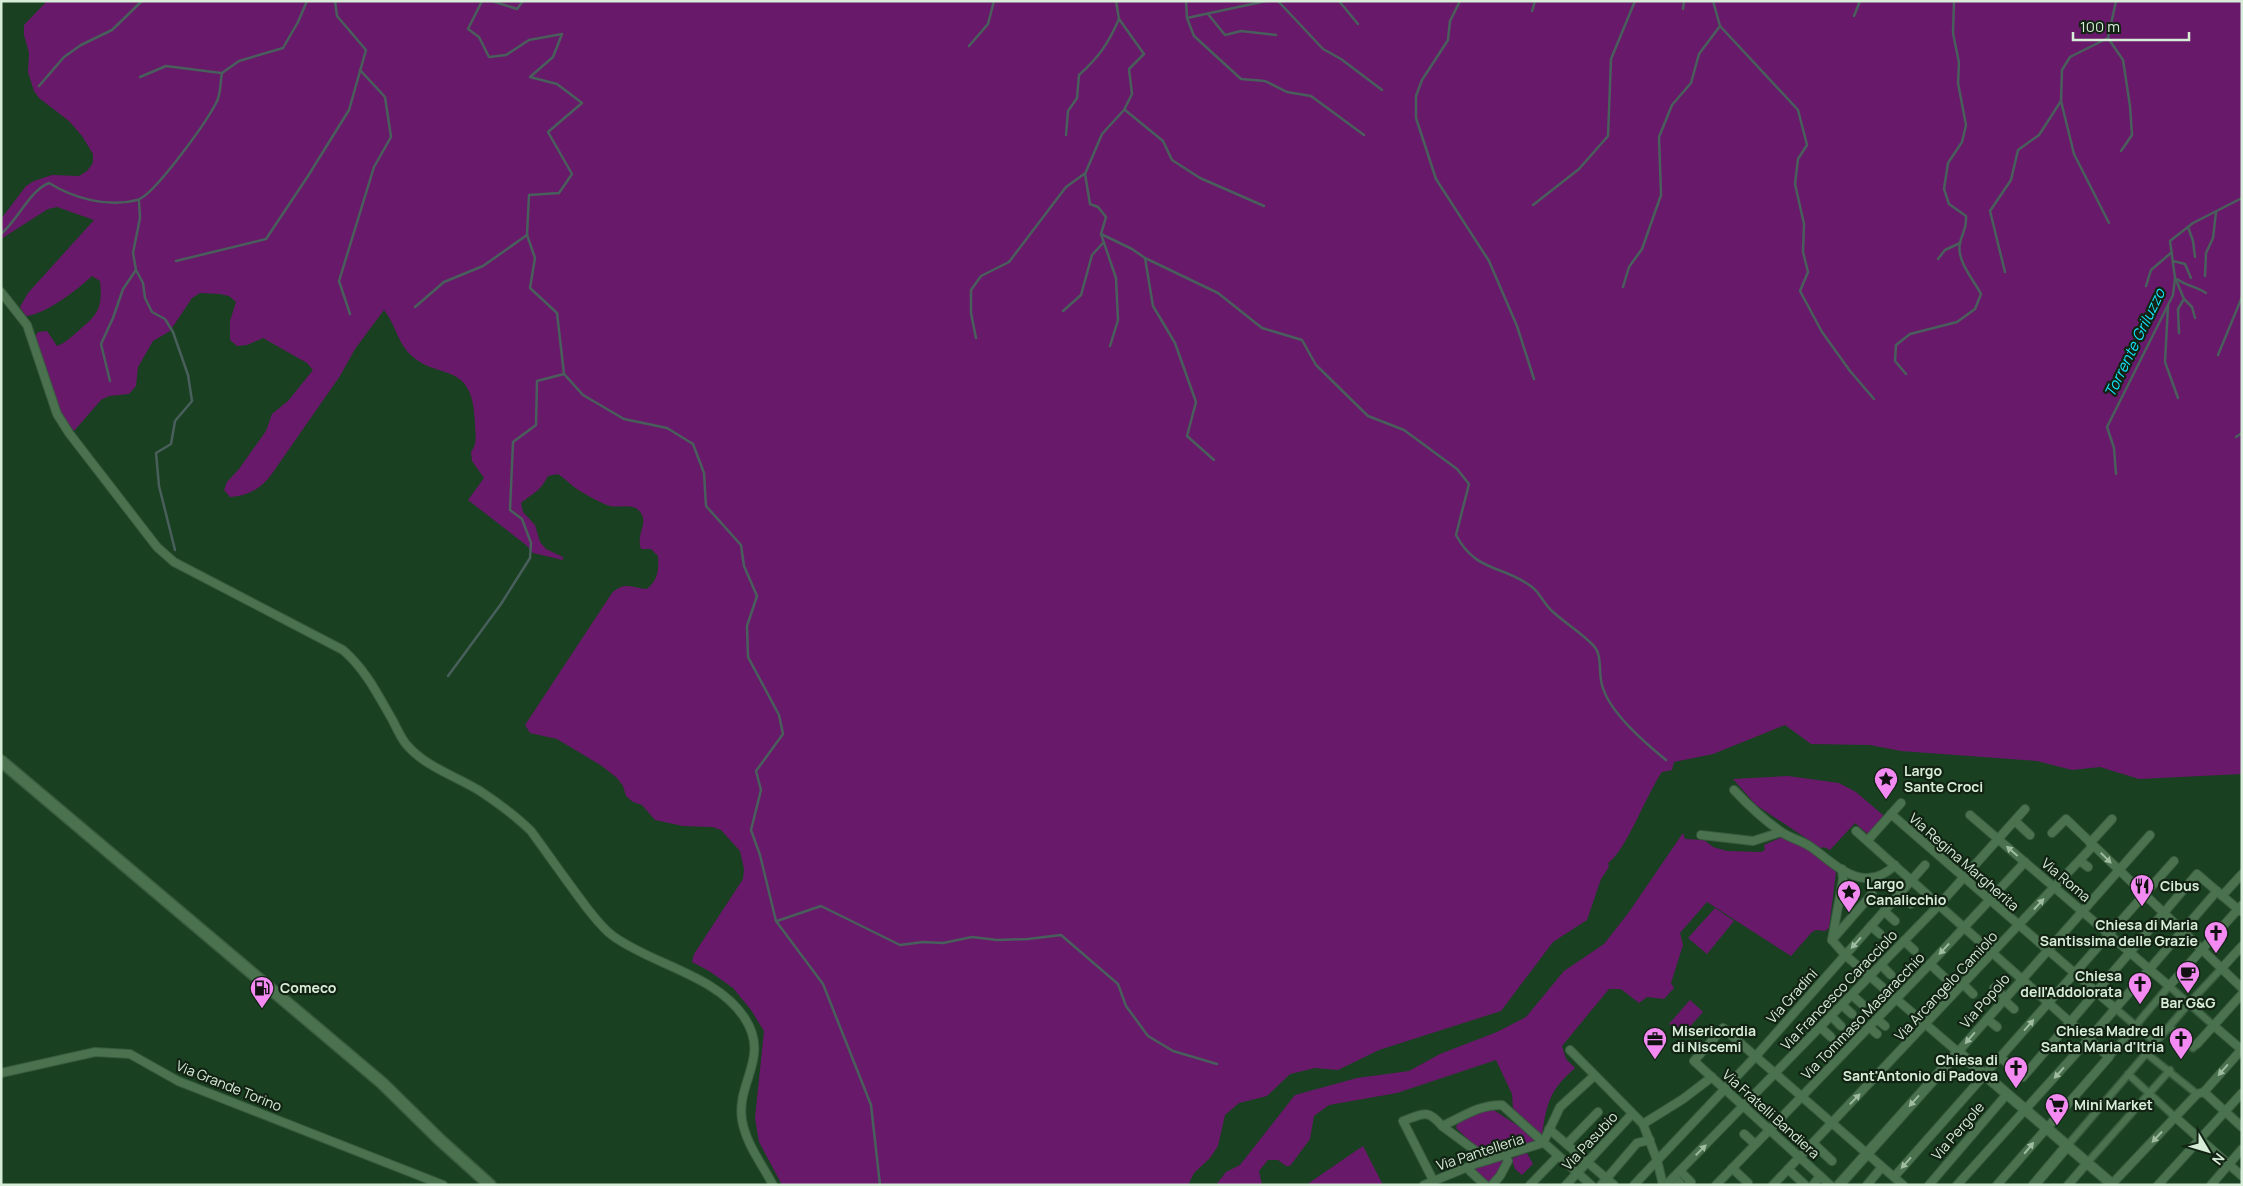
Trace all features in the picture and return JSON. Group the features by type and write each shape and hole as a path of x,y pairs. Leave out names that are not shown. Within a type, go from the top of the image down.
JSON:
{"main road":[{"path":"1,761 382,1083 440,1140 490,1184"}],"street":[{"path":"1,292 27,325 57,414 69,433 157,547 174,562 343,650 367,675 406,744 423,759 453,778 479,791 523,823 531,831 591,913 611,935 629,947 716,990 736,1006 746,1019 753,1035 756,1050 743,1106 742,1119 749,1142 774,1185"},
{"path":"1734,790 1757,814 1781,832 1809,845 1842,869 1864,878 1887,873 1895,865"},
{"path":"1868,840 1901,803"},
{"name":"Via Francesco Caracciolo","path":"1664,1185 1744,1106 1939,905 2025,809"},
{"name":"Via Roma","path":"1970,815 2149,970 2169,985"},
{"name":"Via Regina Margherita","path":"1890,816 2155,1042"},
{"path":"2052,833 2066,819 2242,988"},
{"name":"Via Arcangelo Camiolo","path":"1776,1184 1788,1169 2080,861 2112,819"},
{"path":"2014,821 2030,835"},
{"path":"1856,830 2107,1057"},
{"path":"1701,835 1753,841 1781,832"},
{"name":"Via Popolo","path":"1840,1185 2150,835"},
{"path":"2080,861 2088,868"},
{"path":"1755,1057 1899,1182 2000,1057 2174,861"},
{"name":"Via Tommaso Masaracchio","path":"1720,1184 1732,1168 1930,964 2025,862"},
{"name":"Via Gradini","path":"1634,1185 1755,1057 1925,865"},
{"path":"1832,940 1843,879 1842,869"},
{"path":"1997,1185 2134,1024 2241,909 2196,874 2023,1077 2000,1057"},
{"path":"1957,1185 2116,1009 2183,931 2220,893 2242,874"},
{"path":"1863,886 1864,878"},
{"path":"1832,940 1872,894"},
{"path":"1900,894 1911,904"},
{"path":"1884,912 1894,921"},
{"path":"1871,926 1880,934"},
{"path":"1832,940 1845,955 2112,1185 2242,1049 2213,1026 2169,985"},
{"path":"1904,941 1914,950"},
{"path":"2034,1185 2148,1054 2155,1042 2242,946"},
{"path":"1930,964 1944,977"},
{"path":"1881,965 1890,975"},
{"path":"1964,985 1973,994"},
{"path":"1994,988 2014,1009"},
{"path":"2169,1027 2194,1048 2242,994"},
{"path":"1852,995 1862,1004"},
{"path":"1842,1005 1852,1014"},
{"path":"1831,1016 1841,1026"},
{"path":"1877,1019 1885,1026"},
{"path":"1987,1019 1996,1028"},
{"path":"1820,1027 1831,1037"},
{"path":"1869,1027 1877,1034"},
{"name":"Via Fratelli Bandiera","path":"1755,1057 1723,1028 1694,1061 1830,1185"},
{"path":"1570,1050 1642,1124 1650,1140 1664,1185"},
{"name":"Via Grande Torino","path":"1,1073 95,1052 130,1054 178,1081 443,1185"},
{"path":"2148,1054 2242,1127"},
{"path":"2068,1185 2170,1070"},
{"path":"1543,1143 1560,1107 1594,1076"},
{"path":"2128,1076 2242,1176"},
{"path":"1642,1124 1683,1099 1712,1077"},
{"path":"2158,1185 2242,1093"},
{"name":"Via Pergole","path":"1929,1185 2007,1094"},
{"path":"1816,1109 1823,1103"},
{"path":"1442,1126 1464,1114 1492,1105 1502,1105 1511,1111 1543,1143 1591,1185"},
{"path":"1567,1144 1598,1112"},
{"path":"1427,1184 1403,1121 1427,1113 1431,1114 1442,1126 1488,1160"},
{"name":"Via Pasubio","path":"1566,1185 1632,1114"},
{"path":"1549,1129 1614,1185"},
{"path":"1744,1134 1755,1144"},
{"path":"1601,1185 1637,1143 1650,1140"},
{"name":"Via Pantelleria","path":"1427,1184 1488,1160 1543,1143"},
{"path":"1813,1143 1832,1161"},
{"path":"2211,1185 2242,1150"},
{"path":"1492,1185 1500,1176 1508,1160 1506,1156"},
{"path":"1530,1185 1558,1156"},
{"path":"1867,1185 1882,1167"},
{"path":"1732,1168 1748,1183"},
{"path":"1788,1169 1805,1185"},
{"path":"1470,1171 1483,1184"},
{"path":"1677,1174 1681,1185"},
{"path":"1677,1174 1691,1182 1688,1185"},
{"path":"1713,1176 1720,1184"},
{"path":"1812,1185 1820,1176"}],"shaded area":[{"path":"47,1 2242,1 2242,774 2139,779 2100,767 2072,770 2037,761 1901,751 1870,745 1811,744 1785,725 1713,754 1674,762 1672,770 1662,772 1622,847 1608,863 1609,867 1601,879 1587,920 1553,942 1501,1011 1379,1050 1338,1070 1315,1068 1290,1074 1267,1096 1239,1103 1225,1115 1218,1146 1210,1158 1194,1173 1188,1185 782,1185 759,1142 755,1118 764,1031 751,1010 733,988 709,971 692,962 694,954 743,879 744,869 740,851 721,830 712,827 683,826 655,820 642,805 633,802 626,796 623,786 617,778 602,766 557,739 530,733 525,725 612,593 625,586 647,589 656,578 658,556 651,549 641,549 640,535 643,519 639,510 631,507 607,505 575,488 558,474 548,476 539,489 521,503 523,512 535,525 540,542 546,549 563,557 563,560 533,553 526,545 468,500 484,478 472,461 471,452 476,438 473,402 468,388 460,379 418,361 407,351 384,310 355,349 340,376 271,475 258,488 248,493 230,497 224,490 227,482 239,469 266,431 272,414 288,401 313,370 307,363 263,338 247,345 237,346 230,340 230,321 236,302 229,296 200,293 192,298 170,331 153,341 138,367 136,386 129,394 109,396 101,400 74,431 61,415 34,339 38,332 47,331 57,346 84,326 97,311 101,291 100,281 92,276 52,306 34,314 26,316 20,307 28,293 94,220 57,207 48,209 1,239 1,219 26,186 52,175 79,176 87,171 93,163 93,154 82,136 69,121 39,98 34,91 28,72 29,53 24,35 24,25"},
{"path":"1788,776 1839,783 1856,792 1884,816 1868,834 1855,823 1830,850 1824,847 1821,848 1756,805 1733,779"},
{"path":"1683,833 1685,839 1704,840 1713,847 1727,851 1761,852 1765,850 1764,845 1782,837 1814,853 1836,872 1829,928 1825,931 1816,930 1812,932 1791,956 1707,902 1680,933 1683,945 1671,983 1674,988 1664,999 1647,997 1639,1003 1621,989 1609,989 1562,1046 1566,1059 1575,1068 1560,1083 1551,1098 1545,1115 1542,1136 1513,1108 1512,1094 1496,1060 1397,1093 1329,1105 1314,1116 1310,1139 1290,1166 1286,1166 1278,1160 1268,1160 1259,1171 1262,1185 1216,1185 1226,1172 1240,1165 1295,1095 1357,1078 1409,1071 1440,1054 1497,1032 1526,1017 1564,971 1604,944 1629,912"},
{"path":"1715,908 1734,921 1707,954 1688,938"},
{"path":"1690,1000 1703,1012 1682,1035 1669,1024"},
{"path":"1492,1109 1523,1129 1537,1142 1496,1156 1486,1156 1456,1128 1458,1123 1466,1117"},
{"path":"1363,1146 1383,1185 1306,1185"},
{"path":"1527,1153 1533,1164 1522,1175 1515,1169 1512,1160"},
{"path":"1503,1161 1502,1166 1489,1184 1473,1168"}],"waterway":[{"path":"39,86 64,57 81,45 112,30 142,1"},
{"path":"1,234 36,192 49,183 80,197 103,202 126,202 137,200 145,195 180,157 211,112 219,97 222,73 239,61 283,48 298,22 307,1"},
{"path":"176,261 266,239 349,110 366,50 337,16 335,1"},
{"path":"482,1 468,29 479,37 489,57 506,55 529,40 562,34 553,57 530,77 557,84 582,103 548,132 572,174 559,193 529,195 527,235 535,258 530,288 557,313 564,374 583,395 624,419 667,428 693,444 704,473 706,506 741,545 744,566 757,596 747,626 748,657 779,715 783,734 756,771 761,790 751,830 760,855 776,921 823,984 871,1105 880,1185"},
{"path":"492,1 517,9 523,1"},
{"path":"969,46 988,24 994,1"},
{"path":"1110,346 1118,320 1116,278 1101,234 1106,217 1098,207 1090,204 1085,174 1102,134 1124,110 1132,94 1129,69 1144,54 1119,19 1116,1"},
{"path":"1186,1 1187,18 1194,36 1241,79 1265,81 1287,92 1311,96 1364,135"},
{"path":"1187,18 1266,1"},
{"path":"1278,1 1323,49 1341,59 1382,90"},
{"path":"1339,1 1358,24"},
{"path":"1460,1 1450,21 1448,40 1422,80 1416,96 1416,118 1436,179 1489,261 1517,326 1534,379"},
{"path":"1532,11 1535,1"},
{"path":"1533,205 1579,169 1608,136 1611,59 1635,1"},
{"path":"1683,9 1684,1"},
{"path":"1713,1 1720,26 1798,110 1807,145 1798,159 1795,184 1804,224 1803,252 1808,272 1800,291 1822,332 1850,371 1874,399"},
{"path":"1854,16 1860,1"},
{"path":"1906,374 1895,361 1896,345 1910,334 1957,322 1975,309 1981,294 1960,256 1959,249 1965,228 1966,216 1949,204 1944,189 1948,163 1962,142 1966,125 1958,83 1959,63 1953,33 1954,1"},
{"path":"2109,223 2074,154 2061,101 2062,70 2070,57 2108,38 2116,1"},
{"path":"1208,14 1225,35 1241,31 1276,35"},
{"path":"1066,135 1068,111 1077,98 1079,75 1102,50 1119,19"},
{"path":"1623,287 1629,267 1642,249 1661,195 1659,137 1672,105 1691,83 1699,54 1720,26"},
{"path":"2108,38 2123,60 2130,106 2132,135 2121,151"},
{"path":"140,77 166,66 221,73"},
{"path":"350,314 339,281 374,167 391,137 385,97 360,70"},
{"path":"2005,272 1990,211 2011,180 2018,150 2039,135 2061,101"},
{"path":"1125,110 1163,141 1172,160 1200,178 1264,206"},
{"path":"976,338 971,313 971,290 981,276 1009,262 1066,187 1084,174"},
{"name":"Torrente Griluzzo","path":"2116,474 2114,448 2107,427 2173,295 2175,278 2170,241 2193,223 2242,198"},
{"path":"139,201 140,218 133,253 136,270 143,283 145,298 152,312 165,319 173,332 188,375 192,401 175,421 171,444 156,453 159,486 175,550"},
{"path":"2205,276 2206,253 2213,238 2216,212"},
{"path":"2188,227 2193,241 2195,257"},
{"path":"1101,234 1132,249 1145,258 1218,293 1262,328 1302,340 1316,365 1368,416 1404,430 1457,469 1469,484 1456,535 1464,547 1481,562 1522,580 1532,587 1552,611 1593,645 1598,654 1602,685 1612,706 1628,726 1666,760"},
{"path":"415,307 444,282 483,266 527,235"},
{"path":"1063,311 1081,295 1092,255 1103,243"},
{"path":"1938,259 1945,250 1960,243"},
{"path":"2146,286 2151,270 2172,252"},
{"path":"1145,258 1153,306 1175,343 1196,402 1187,436 1214,460"},
{"path":"2173,261 2185,264 2191,278"},
{"path":"110,381 101,344 123,289 136,270"},
{"path":"2177,279 2206,293"},
{"path":"2176,280 2184,299 2178,309 2179,333"},
{"path":"2218,355 2242,297"},
{"path":"2184,299 2192,307 2195,318"},
{"path":"2168,306 2165,362 2178,398"},
{"path":"448,676 501,604 530,558 531,543 522,519 510,510 513,442 536,425 537,381 564,374"},
{"path":"2236,437 2242,433"},
{"path":"777,921 821,906 900,945 923,942 943,943 972,937 997,940 1061,935 1118,984 1126,1006 1148,1036 1173,1051 1217,1064"}],"place":[{"name":"Largo Sante Croci","path":"1886,800"},
{"name":"Cibus","path":"2142,907"},
{"name":"Largo Canalicchio","path":"1849,913"},
{"name":"Chiesa di Maria Santissima delle Grazie","path":"2216,954"},
{"name":"Bar G&G","path":"2188,994"},
{"name":"Chiesa dell'Addolorata","path":"2140,1005"},
{"name":"Comeco","path":"262,1009"},
{"name":"Misericordia di Niscemi","path":"1655,1060"},
{"name":"Chiesa Madre di Santa Maria d'Itria","path":"2181,1060"},
{"name":"Chiesa di Sant'Antonio di Padova","path":"2016,1089"},
{"name":"Mini Market","path":"2057,1126"}]}
